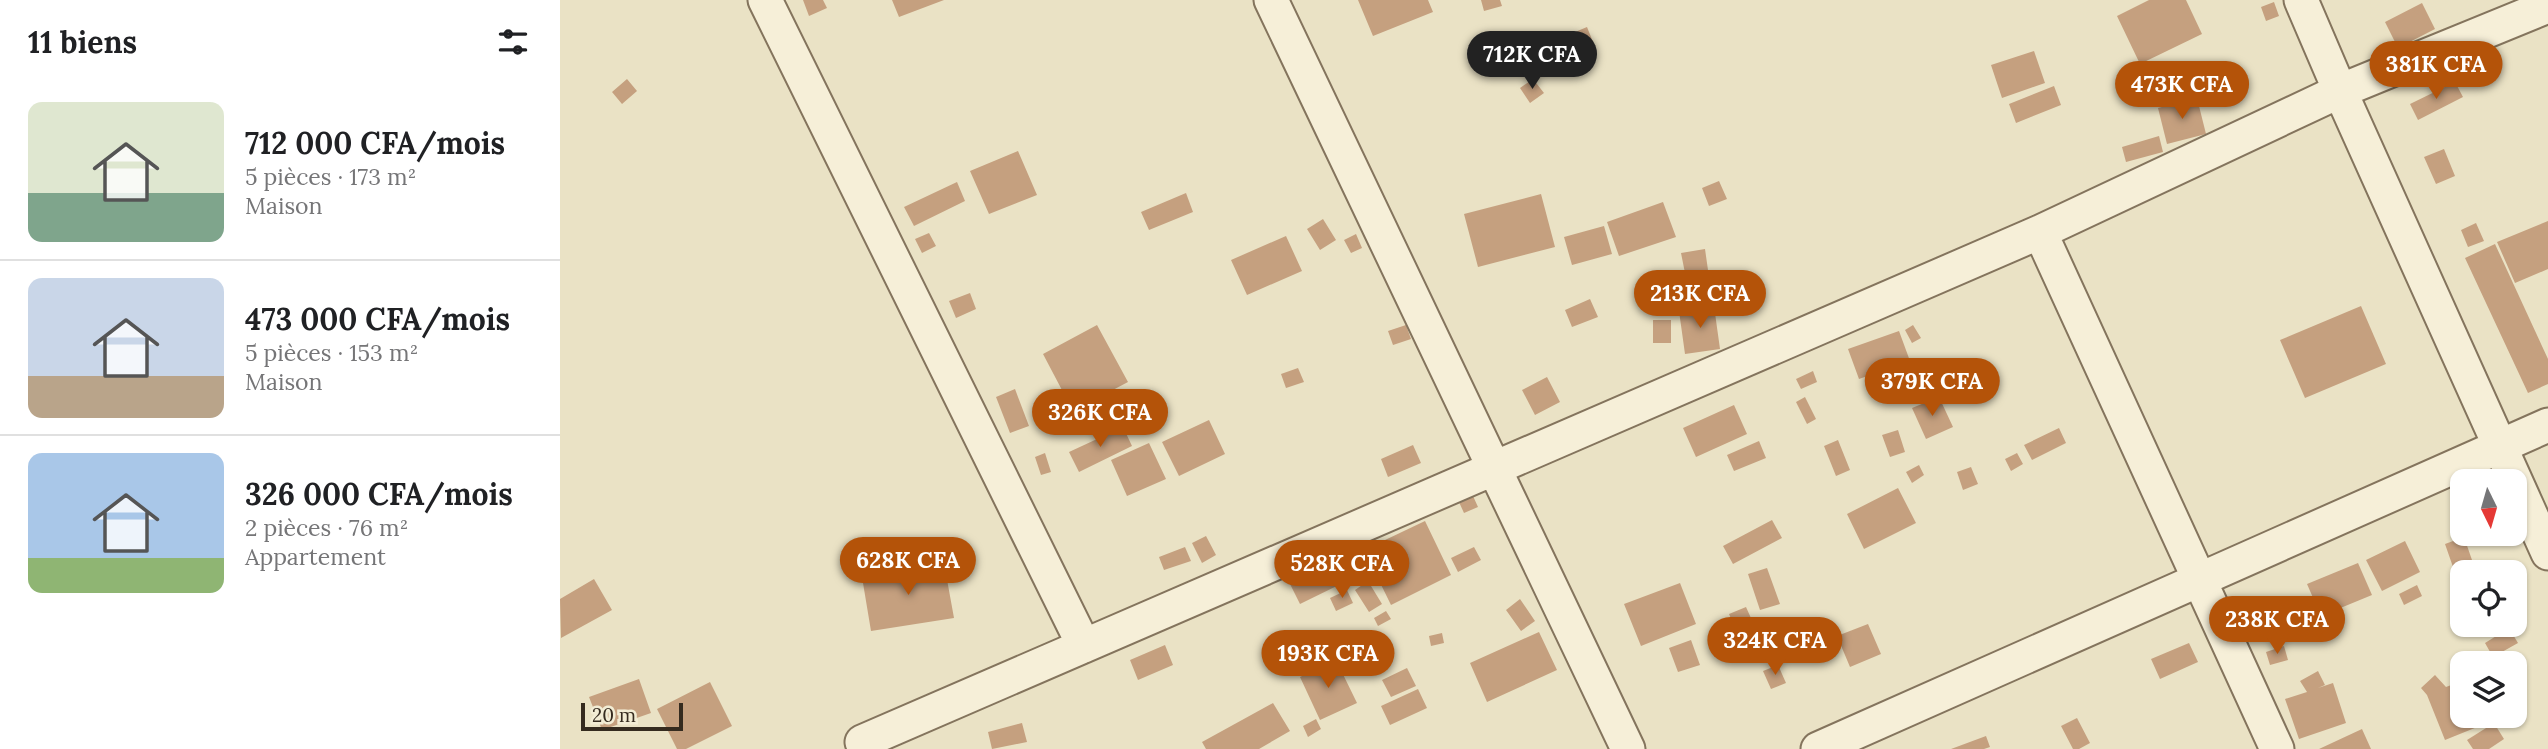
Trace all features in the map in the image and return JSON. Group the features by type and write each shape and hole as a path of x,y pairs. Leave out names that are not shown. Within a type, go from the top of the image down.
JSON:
{"street":[{"path":"765,0 1084,646"},
{"path":"1271,0 1628,749"},
{"path":"2301,0 2548,553"},
{"path":"866,749 862,742 2040,232 2340,91 2548,6"},
{"path":"2040,232 2277,749"},
{"path":"1818,749 2548,425"}],"building":[{"path":"803,0 823,0 827,8 809,16"},
{"path":"892,0 944,0 899,17"},
{"path":"1358,0 1428,0 1433,12 1373,36"},
{"path":"1481,0 1500,0 1502,6 1484,11"},
{"path":"2149,0 2186,0 2202,34 2140,64 2117,16"},
{"path":"2274,2 2279,16 2266,21 2261,7"},
{"path":"2422,3 2435,29 2398,48 2385,22"},
{"path":"1587,27 1595,47 1544,69 1535,49"},
{"path":"2034,51 2045,83 2002,98 1991,65"},
{"path":"627,79 637,91 622,104 612,92"},
{"path":"1533,79 1544,93 1530,103 1520,88"},
{"path":"2148,79 2155,96 2137,104 2129,87"},
{"path":"2455,82 2463,97 2418,120 2410,104"},
{"path":"2054,86 2061,105 2016,123 2009,104"},
{"path":"2197,98 2206,134 2167,144 2158,108"},
{"path":"2159,136 2163,152 2126,162 2122,147"},
{"path":"2444,149 2455,176 2436,184 2424,157"},
{"path":"1018,151 1037,195 989,214 970,171"},
{"path":"1719,181 1727,199 1709,206 1702,188"},
{"path":"957,182 965,201 914,226 904,207"},
{"path":"1186,193 1193,212 1149,230 1141,212"},
{"path":"1541,194 1555,247 1478,267 1464,214"},
{"path":"1663,202 1676,237 1619,256 1607,222"},
{"path":"1323,219 1336,240 1320,250 1307,229"},
{"path":"2548,221 2548,269 2515,283 2497,242"},
{"path":"2476,223 2484,241 2468,247 2461,230"},
{"path":"1604,226 1612,254 1572,265 1564,237"},
{"path":"929,233 936,246 922,253 915,239"},
{"path":"1356,234 1362,248 1351,253 1344,240"},
{"path":"1286,236 1302,271 1247,295 1231,260"},
{"path":"2495,244 2548,359 2548,384 2528,393 2465,258"},
{"path":"1705,249 1708,270 1685,273 1681,253"},
{"path":"970,293 976,309 956,318 949,301"},
{"path":"1590,299 1598,317 1572,327 1565,310"},
{"path":"1714,306 1720,349 1685,354 1679,311"},
{"path":"2361,306 2386,364 2305,398 2280,340"},
{"path":"1653,320 1671,320 1671,343 1653,343"},
{"path":"1097,325 1128,382 1073,411 1043,354"},
{"path":"1406,325 1411,339 1393,345 1388,331"},
{"path":"1913,325 1921,338 1912,343 1905,330"},
{"path":"1899,331 1910,361 1859,379 1848,349"},
{"path":"1298,368 1304,382 1286,388 1281,374"},
{"path":"1813,371 1817,382 1801,389 1796,379"},
{"path":"1547,377 1560,402 1535,415 1522,390"},
{"path":"1901,378 1906,389 1888,397 1883,386"},
{"path":"1015,389 1029,426 1010,433 996,397"},
{"path":"1805,397 1816,419 1807,424 1796,402"},
{"path":"1939,397 1953,427 1926,439 1912,408"},
{"path":"1734,405 1747,434 1696,457 1683,428"},
{"path":"1209,420 1225,454 1179,476 1162,442"},
{"path":"1123,427 1132,446 1079,472 1069,452"},
{"path":"2059,428 2066,443 2032,460 2024,445"},
{"path":"1898,430 1905,452 1890,457 1882,435"},
{"path":"1838,440 1850,470 1836,476 1824,446"},
{"path":"1759,441 1766,458 1734,471 1727,455"},
{"path":"1149,443 1166,479 1127,496 1111,460"},
{"path":"1413,445 1421,463 1388,477 1381,459"},
{"path":"1045,453 1051,472 1041,475 1035,457"},
{"path":"2017,453 2023,464 2011,471 2005,459"},
{"path":"1919,465 1924,475 1912,483 1906,472"},
{"path":"1971,467 1978,484 1963,490 1957,472"},
{"path":"1898,488 1916,523 1864,549 1847,514"},
{"path":"1473,496 1478,507 1464,513 1459,502"},
{"path":"1772,520 1782,538 1733,564 1723,546"},
{"path":"1425,521 1451,575 1391,605 1364,550"},
{"path":"1206,536 1216,555 1202,563 1192,543"},
{"path":"2405,541 2420,572 2382,591 2366,560"},
{"path":"2450,542 2450,546 2467,546 2472,560 2451,560 2445,544"},
{"path":"1185,547 1191,561 1164,570 1159,557"},
{"path":"1474,547 1481,560 1458,572 1451,558"},
{"path":"1341,552 1353,578 1300,604 1287,578"},
{"path":"944,563 954,618 871,631 862,577"},
{"path":"2358,563 2372,595 2321,616 2307,584"},
{"path":"1767,568 1780,604 1760,610 1748,574"},
{"path":"594,579 612,610 561,638 560,599"},
{"path":"1368,581 1382,604 1369,612 1355,590"},
{"path":"1680,583 1696,624 1641,646 1624,604"},
{"path":"2417,585 2422,596 2404,605 2399,594"},
{"path":"1347,590 1353,603 1336,611 1330,598"},
{"path":"1520,599 1535,621 1521,631 1506,610"},
{"path":"1746,607 1759,636 1742,644 1729,614"},
{"path":"1386,611 1391,619 1378,626 1374,618"},
{"path":"1868,624 1881,654 1850,667 1837,636"},
{"path":"1793,626 1802,651 1783,658 1773,632"},
{"path":"1539,632 1557,670 1487,702 1470,663"},
{"path":"1442,633 1444,643 1431,646 1429,636"},
{"path":"2495,637 2514,637 2518,643 2504,651 2490,651 2485,643"},
{"path":"1691,640 1700,665 1678,672 1669,648"},
{"path":"2189,643 2198,662 2160,679 2151,659"},
{"path":"1165,645 1173,665 1138,680 1130,660"},
{"path":"2284,646 2288,660 2270,665 2266,652"},
{"path":"1336,660 1357,703 1320,720 1300,677"},
{"path":"1778,665 1786,683 1771,689 1763,671"},
{"path":"1407,668 1416,686 1391,697 1382,680"},
{"path":"2318,671 2325,685 2318,688 2333,683 2346,723 2299,739 2285,699 2307,692 2300,681"},
{"path":"2435,675 2446,687 2450,686 2450,728 2475,728 2445,740 2427,695 2421,688"},
{"path":"639,679 651,713 602,730 589,697"},
{"path":"710,682 732,726 686,749 677,749 657,709"},
{"path":"1418,689 1427,708 1390,725 1381,706"},
{"path":"1273,703 1290,731 1259,749 1206,749 1202,742"},
{"path":"2077,718 2090,743 2073,749 2061,726"},
{"path":"1316,719 1321,729 1308,737 1303,726"},
{"path":"1022,723 1027,742 992,749 988,732"},
{"path":"2486,728 2497,728 2504,739 2489,749 2473,749 2467,740"},
{"path":"2362,729 2371,749 2319,749"},
{"path":"1986,736 1990,747 1951,749"}]}
